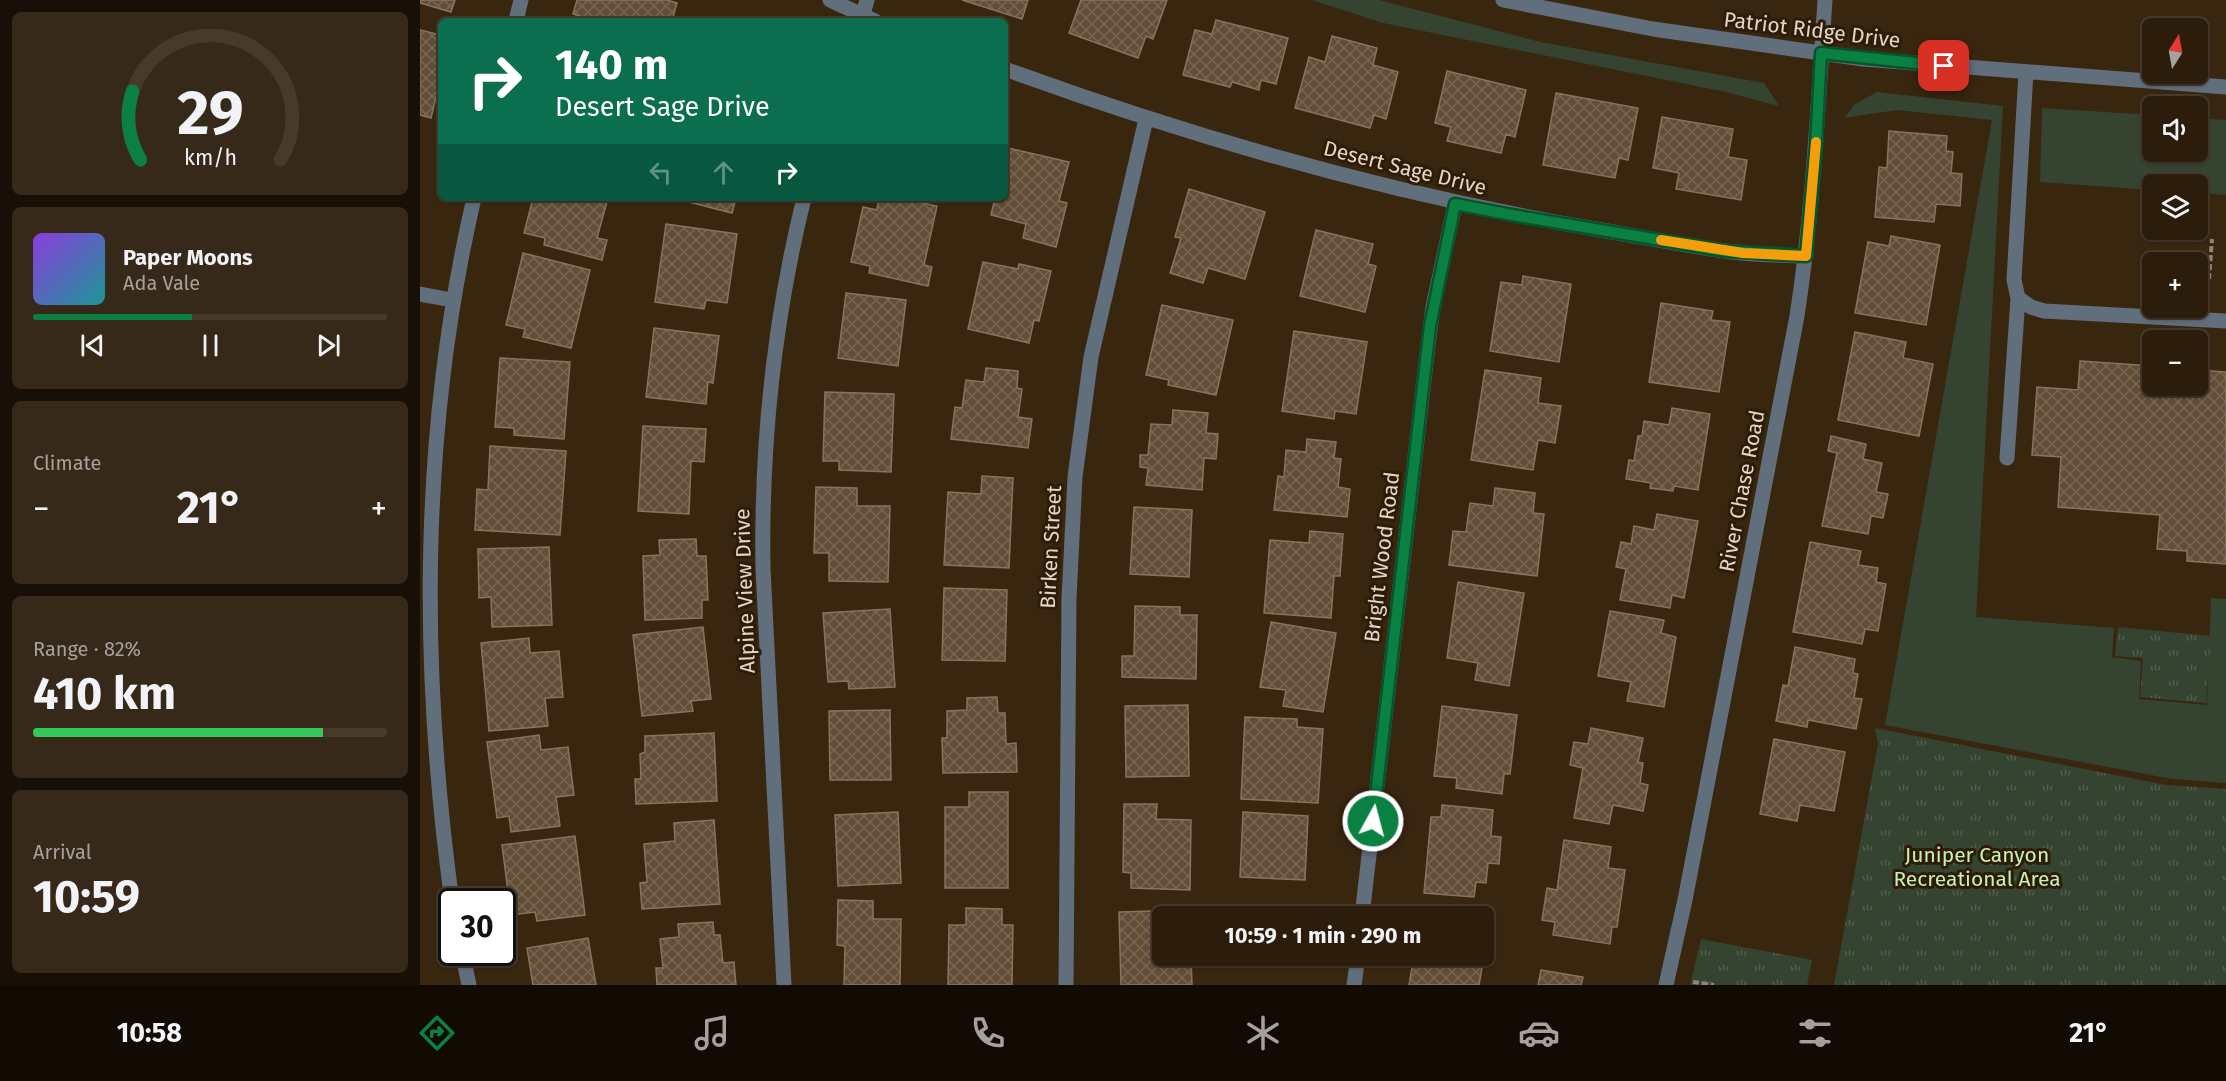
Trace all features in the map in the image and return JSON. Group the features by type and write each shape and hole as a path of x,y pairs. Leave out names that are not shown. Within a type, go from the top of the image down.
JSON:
{"street":[{"path":"517,18 521,0"},
{"path":"830,0 864,18"},
{"path":"866,18 867,0"},
{"name":"Patriot Ridge Drive","path":"1503,0 1653,29 1765,47 1897,62 2226,87"},
{"name":"River Chase Road","path":"1666,985 1690,877 1797,316 1806,256 1817,134 1825,0"},
{"name":"Desert Sage Drive","path":"1008,70 1146,119 1347,177 1455,204 1725,251 1806,256"},
{"path":"2007,458 2018,298 2014,280 2025,72"},
{"name":"Birken Street","path":"1066,985 1069,599 1075,477 1091,357 1146,119"},
{"path":"450,888 435,790 423,593 431,451 452,300 473,201"},
{"name":"Alpine View Drive","path":"784,985 763,568 762,504 765,442 777,335 792,247 803,201"},
{"name":"Bright Wood Road","path":"1363,906 1430,326 1455,204"},
{"path":"420,294 452,300"},
{"path":"2018,298 2031,307 2044,311 2226,321"},
{"path":"465,966 469,985"},
{"path":"1354,985 1357,966"}],"path":[{"path":"2209,279 2212,239"},
{"path":"1693,982 1714,985"}],"green space":[{"path":"1312,0 1379,0 1540,42 1764,83 1779,106 1726,92 1383,23"},
{"path":"1877,92 2003,106 1976,617 2114,628 2112,657 2141,661 2139,699 2207,705 2211,598 2226,599 2226,783 2172,779 1885,725 1992,120 1897,110 1844,118 1855,104"},
{"path":"2042,108 2142,114 2142,162 2208,162 2208,119 2226,120 2226,195 2208,194 2208,174 2142,174 2142,189 2040,182"},
{"path":"2118,627 2211,636 2206,703 2140,697 2143,658 2115,656"},
{"name":"Juniper Canyon Recreational Area","path":"1875,728 2166,785 2226,789 2226,985 1834,985 1878,744"},
{"path":"1701,939 1812,960 1807,985 1690,985"}],"building":[{"path":"420,0 455,0 451,12 420,3"},
{"path":"577,0 667,0 677,3 673,18 586,18 573,14"},
{"path":"962,0 1028,0 1022,19"},
{"path":"1081,0 1167,0 1153,39 1146,36 1138,58 1069,33"},
{"path":"1216,20 1288,38 1276,84 1261,80 1259,90 1232,82 1230,87 1183,75 1195,30 1212,34"},
{"path":"420,30 438,34 438,89 431,118 420,115"},
{"path":"1332,36 1377,48 1373,65 1398,72 1386,119 1374,115 1370,128 1295,108 1309,57 1325,62"},
{"path":"1447,71 1526,90 1515,137 1506,134 1501,153 1447,141 1451,127 1435,123"},
{"path":"1556,93 1638,108 1628,160 1619,158 1615,178 1543,165"},
{"path":"1662,117 1733,129 1728,157 1747,160 1741,200 1676,189 1679,173 1653,168"},
{"path":"1889,131 1947,136 1946,151 1953,152 1951,173 1962,174 1960,206 1936,204 1934,222 1875,217 1879,167 1887,168"},
{"path":"1008,148 1069,162 1059,201 1067,203 1056,247 1023,238 1026,224 991,215 994,201 1008,201"},
{"path":"1189,189 1265,212 1245,279 1208,268 1203,283 1170,273 1181,238 1175,237"},
{"path":"532,201 607,201 597,238 607,240 602,260 544,245 545,238 524,233"},
{"path":"685,201 735,201 732,213"},
{"path":"878,201 913,201 937,206 924,265 932,267 928,286 869,273 870,266 851,262 863,207 877,210"},
{"path":"666,224 737,234 727,303 706,300 704,309 655,302"},
{"path":"1316,230 1373,244 1368,264 1376,266 1365,312 1300,296"},
{"path":"1891,236 1940,245 1926,325 1855,313 1868,242 1889,246"},
{"path":"523,253 590,270 571,348 523,337 525,329 506,325"},
{"path":"983,262 1018,269 1019,264 1051,271 1039,321 1034,320 1029,343 968,329"},
{"path":"1523,276 1571,284 1559,362 1490,351 1501,282 1522,285"},
{"path":"846,293 906,300 898,366 838,358"},
{"path":"1661,303 1713,311 1711,320 1730,322 1719,392 1649,382"},
{"path":"1162,305 1233,320 1216,395 1168,385 1169,380 1146,375"},
{"path":"654,328 719,336 713,383 708,382 706,404 646,397"},
{"path":"1294,331 1367,342 1356,414 1335,411 1334,419 1282,411"},
{"path":"1855,332 1906,342 1903,358 1933,364 1919,436 1838,420"},
{"path":"500,358 570,362 564,439 514,435 514,428 495,427"},
{"path":"2080,361 2142,365 2142,396 2208,396 2208,371 2226,372 2226,564 2187,561 2187,551 2157,549 2160,515 2058,507 2061,457 2032,455 2037,387 2078,390"},
{"path":"986,368 1018,371 1017,388 1022,389 1018,417 1032,419 1028,448 951,439 955,407 962,408 966,380 984,382"},
{"path":"1485,370 1541,378 1538,403 1561,406 1555,443 1538,440 1533,470 1471,460"},
{"path":"825,392 894,394 891,472 839,470 839,461 823,461"},
{"path":"1672,408 1710,414 1698,490 1674,486 1673,491 1650,488 1651,483 1626,479 1629,460 1634,461 1638,436 1642,436 1644,421 1669,425"},
{"path":"1173,410 1208,413 1206,433 1218,434 1216,459 1204,458 1202,490 1146,485 1148,468 1140,467 1140,455 1148,455 1151,424 1172,425"},
{"path":"643,426 706,429 704,462 691,461 689,514 638,511"},
{"path":"1831,436 1866,444 1863,459 1882,463 1876,492 1888,494 1883,518 1871,516 1868,534 1822,526 1837,453 1828,451"},
{"path":"1307,439 1336,442 1334,458 1341,459 1338,487 1350,489 1347,517 1274,510 1278,476 1284,477 1286,450 1306,452"},
{"path":"490,446 566,451 560,535 475,530 477,489 488,490"},
{"path":"982,476 1013,478 1009,568 944,565 948,492 981,494"},
{"path":"816,487 857,488 857,506 890,506 888,582 829,581 829,553 814,553"},
{"path":"1495,488 1535,493 1533,513 1544,514 1537,576 1449,565 1453,531 1466,532 1470,503 1493,506"},
{"path":"1134,507 1192,510 1189,577 1130,574"},
{"path":"1657,514 1698,521 1684,598 1672,595 1670,608 1620,600 1626,569 1616,567 1621,542 1631,544 1634,526 1654,530"},
{"path":"1310,531 1343,534 1340,576 1334,576 1331,618 1264,613 1270,540 1309,543"},
{"path":"696,539 697,556 706,556 708,600 702,600 702,618 645,620 643,556 660,555 659,540"},
{"path":"1810,542 1861,551 1858,565 1878,568 1876,582 1886,584 1878,631 1865,629 1862,644 1793,632"},
{"path":"549,547 552,625 492,627 491,597 479,598 478,549"},
{"path":"1458,582 1524,593 1509,686 1475,680 1478,663 1447,658"},
{"path":"944,588 1007,590 1005,661 942,660"},
{"path":"1135,606 1180,607 1180,615 1197,615 1196,679 1122,677 1122,656 1134,656"},
{"path":"890,609 895,687 849,689 848,681 828,682 823,613"},
{"path":"1610,611 1664,620 1661,633 1676,637 1664,707 1627,701 1631,682 1598,676"},
{"path":"1271,622 1336,633 1323,712 1283,706 1286,690 1260,687"},
{"path":"703,627 711,699 691,701 693,711 642,716 633,635"},
{"path":"529,638 530,653 559,651 563,697 545,698 548,726 489,731 481,643"},
{"path":"1795,647 1855,659 1853,673 1858,674 1854,698 1862,699 1856,729 1808,720 1807,727 1776,721 1783,685 1788,686"},
{"path":"997,697 998,713 1005,713 1006,744 1016,743 1017,772 943,773 942,738 947,738 947,711 967,710 967,698"},
{"path":"1188,705 1189,776 1126,777 1125,706"},
{"path":"1442,706 1517,715 1510,774 1504,774 1502,794 1456,788 1457,778 1434,776"},
{"path":"890,710 891,780 830,780 829,711"},
{"path":"1245,717 1297,719 1297,727 1323,729 1318,803 1241,799"},
{"path":"1591,728 1643,738 1638,762 1643,763 1640,783 1648,785 1643,811 1613,805 1609,824 1574,818 1583,768 1570,765 1574,742 1588,744"},
{"path":"714,733 717,801 636,804 635,779 641,779 640,754 645,752 645,736"},
{"path":"539,735 541,750 568,747 574,795 556,797 560,826 511,832 509,816 497,818 487,742"},
{"path":"1774,739 1845,752 1834,811 1800,805 1797,821 1760,814"},
{"path":"969,792 1008,792 1008,888 945,888 945,807 969,807"},
{"path":"1124,804 1157,804 1156,819 1191,820 1190,890 1131,888 1131,873 1123,872"},
{"path":"1442,805 1493,810 1491,836 1501,837 1499,864 1488,863 1486,883 1476,882 1474,897 1424,893 1431,817 1441,817"},
{"path":"898,812 901,883 838,886 835,815"},
{"path":"1243,812 1308,816 1305,880 1240,877"},
{"path":"714,820 720,904 642,909 640,883 647,882 644,844 675,841 674,823"},
{"path":"575,836 585,915 537,921 535,912 516,914 516,888 508,888 502,845"},
{"path":"1564,840 1611,847 1608,868 1625,870 1617,927 1612,927 1610,944 1553,935 1555,922 1542,920 1547,888 1557,890"},
{"path":"838,900 873,901 873,919 901,919 900,985 844,985 845,946 837,945"},
{"path":"966,908 1002,909 1002,925 1013,925 1012,985 948,985 949,925 966,925"},
{"path":"1152,911 1152,966 1191,966 1192,985 1121,985 1119,912"},
{"path":"713,922 714,935 720,935 723,963 734,962 736,985 657,985 656,968 663,968 660,939 679,937 678,924"},
{"path":"588,938 596,985 533,985 527,948"},
{"path":"1412,966 1482,966 1479,985 1409,985"},
{"path":"1541,970 1583,977 1581,985 1538,985"}],"slow traffic":[{"path":"1661,240 1743,253 1806,256 1816,142"}],"route":[{"path":"1373,821 1430,326 1455,204 1725,251 1806,256 1813,193 1821,53 1944,66"}]}
